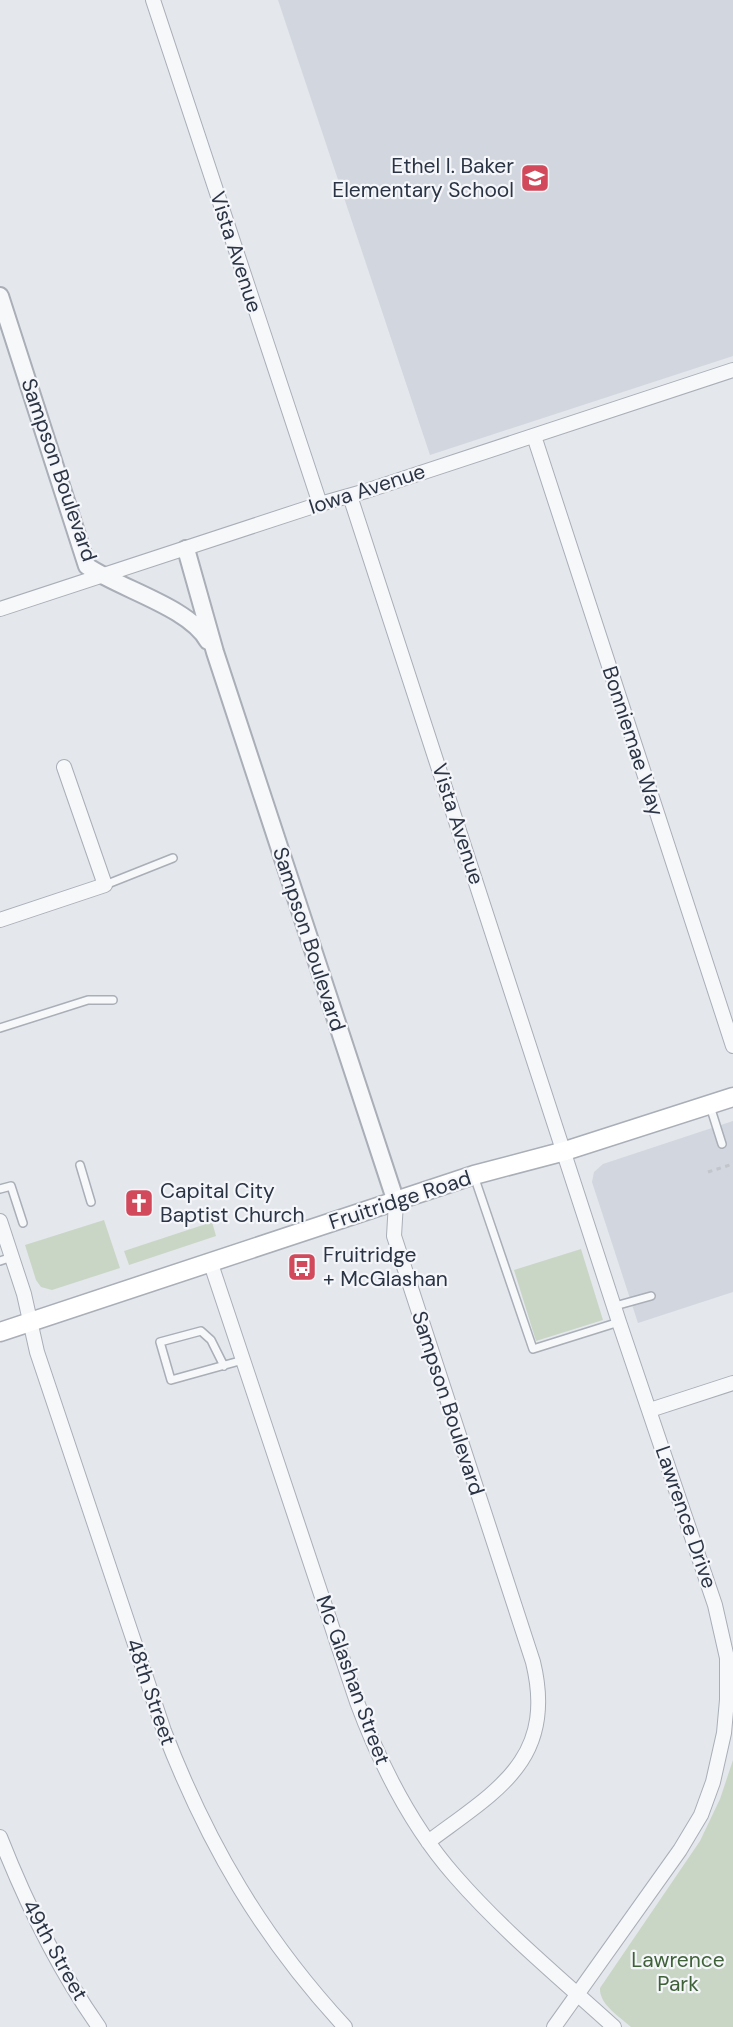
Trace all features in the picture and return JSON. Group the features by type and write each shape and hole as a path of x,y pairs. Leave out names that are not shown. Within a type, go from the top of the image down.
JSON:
{"main road":[{"name":"Fruitridge Road","path":"0,1332 474,1175 565,1151 733,1097"}],"street":[{"name":"Vista Avenue","path":"153,0 320,504"},
{"name":"Sampson Boulevard","path":"0,296 87,566 100,575 174,611 203,631 215,652"},
{"name":"Iowa Avenue","path":"0,609 732,373"},
{"name":"Bonniemae Way","path":"534,436 733,1046"},
{"name":"Vista Avenue","path":"350,496 565,1151"},
{"name":"Sampson Boulevard","path":"186,549 215,652 396,1202 394,1236 532,1662 538,1700 533,1737 525,1756 499,1789 428,1842"},
{"path":"0,920 105,885 64,768"},
{"name":"Lawrence Drive","path":"554,2027 680,1850 701,1815 713,1782 730,1702 727,1658 721,1624 565,1151"},
{"name":"48th Street","path":"0,1221 6,1259 24,1294 37,1352 164,1731 185,1785 210,1838 255,1914 285,1957 345,2027"},
{"name":"Mc Glashan Street","path":"210,1261 369,1737 403,1803 453,1875 486,1910 614,2027"},
{"path":"650,1410 733,1383"},
{"name":"49th Street","path":"0,1837 42,1932 99,2027"}],"lane":[{"path":"105,885 173,858"},
{"path":"0,1028 88,1000 113,1000"},
{"path":"709,1105 722,1144"},
{"path":"80,1165 92,1202"},
{"path":"474,1175 533,1349 620,1322"},
{"path":"0,1189 11,1186 23,1223"},
{"path":"615,1306 651,1296"},
{"path":"224,1366 211,1340 201,1331 160,1342 171,1380 224,1366 243,1360"}],"path":[{"path":"708,1172 733,1164"}],"shaded area":[{"name":"Ethel I. Baker Elementary School","path":"278,0 733,0 733,356 430,455"},
{"path":"733,1121 733,1292 638,1323 592,1182 594,1172 603,1164"}],"green space":[{"path":"104,1220 120,1268 52,1290 41,1287 36,1280 25,1245"},
{"path":"212,1222 216,1236 129,1265 124,1251"},
{"path":"581,1249 603,1320 536,1341 514,1270"},
{"name":"Lawrence Park","path":"733,1760 733,2027 631,2027 606,2004 600,1988 700,1841 720,1799"}],"place":[{"name":"Ethel I. Baker Elementary School","path":"535,178"},
{"name":"Capital City Baptist Church","path":"139,1203"},
{"name":"Fruitridge + McGlashan","path":"302,1267"}]}
